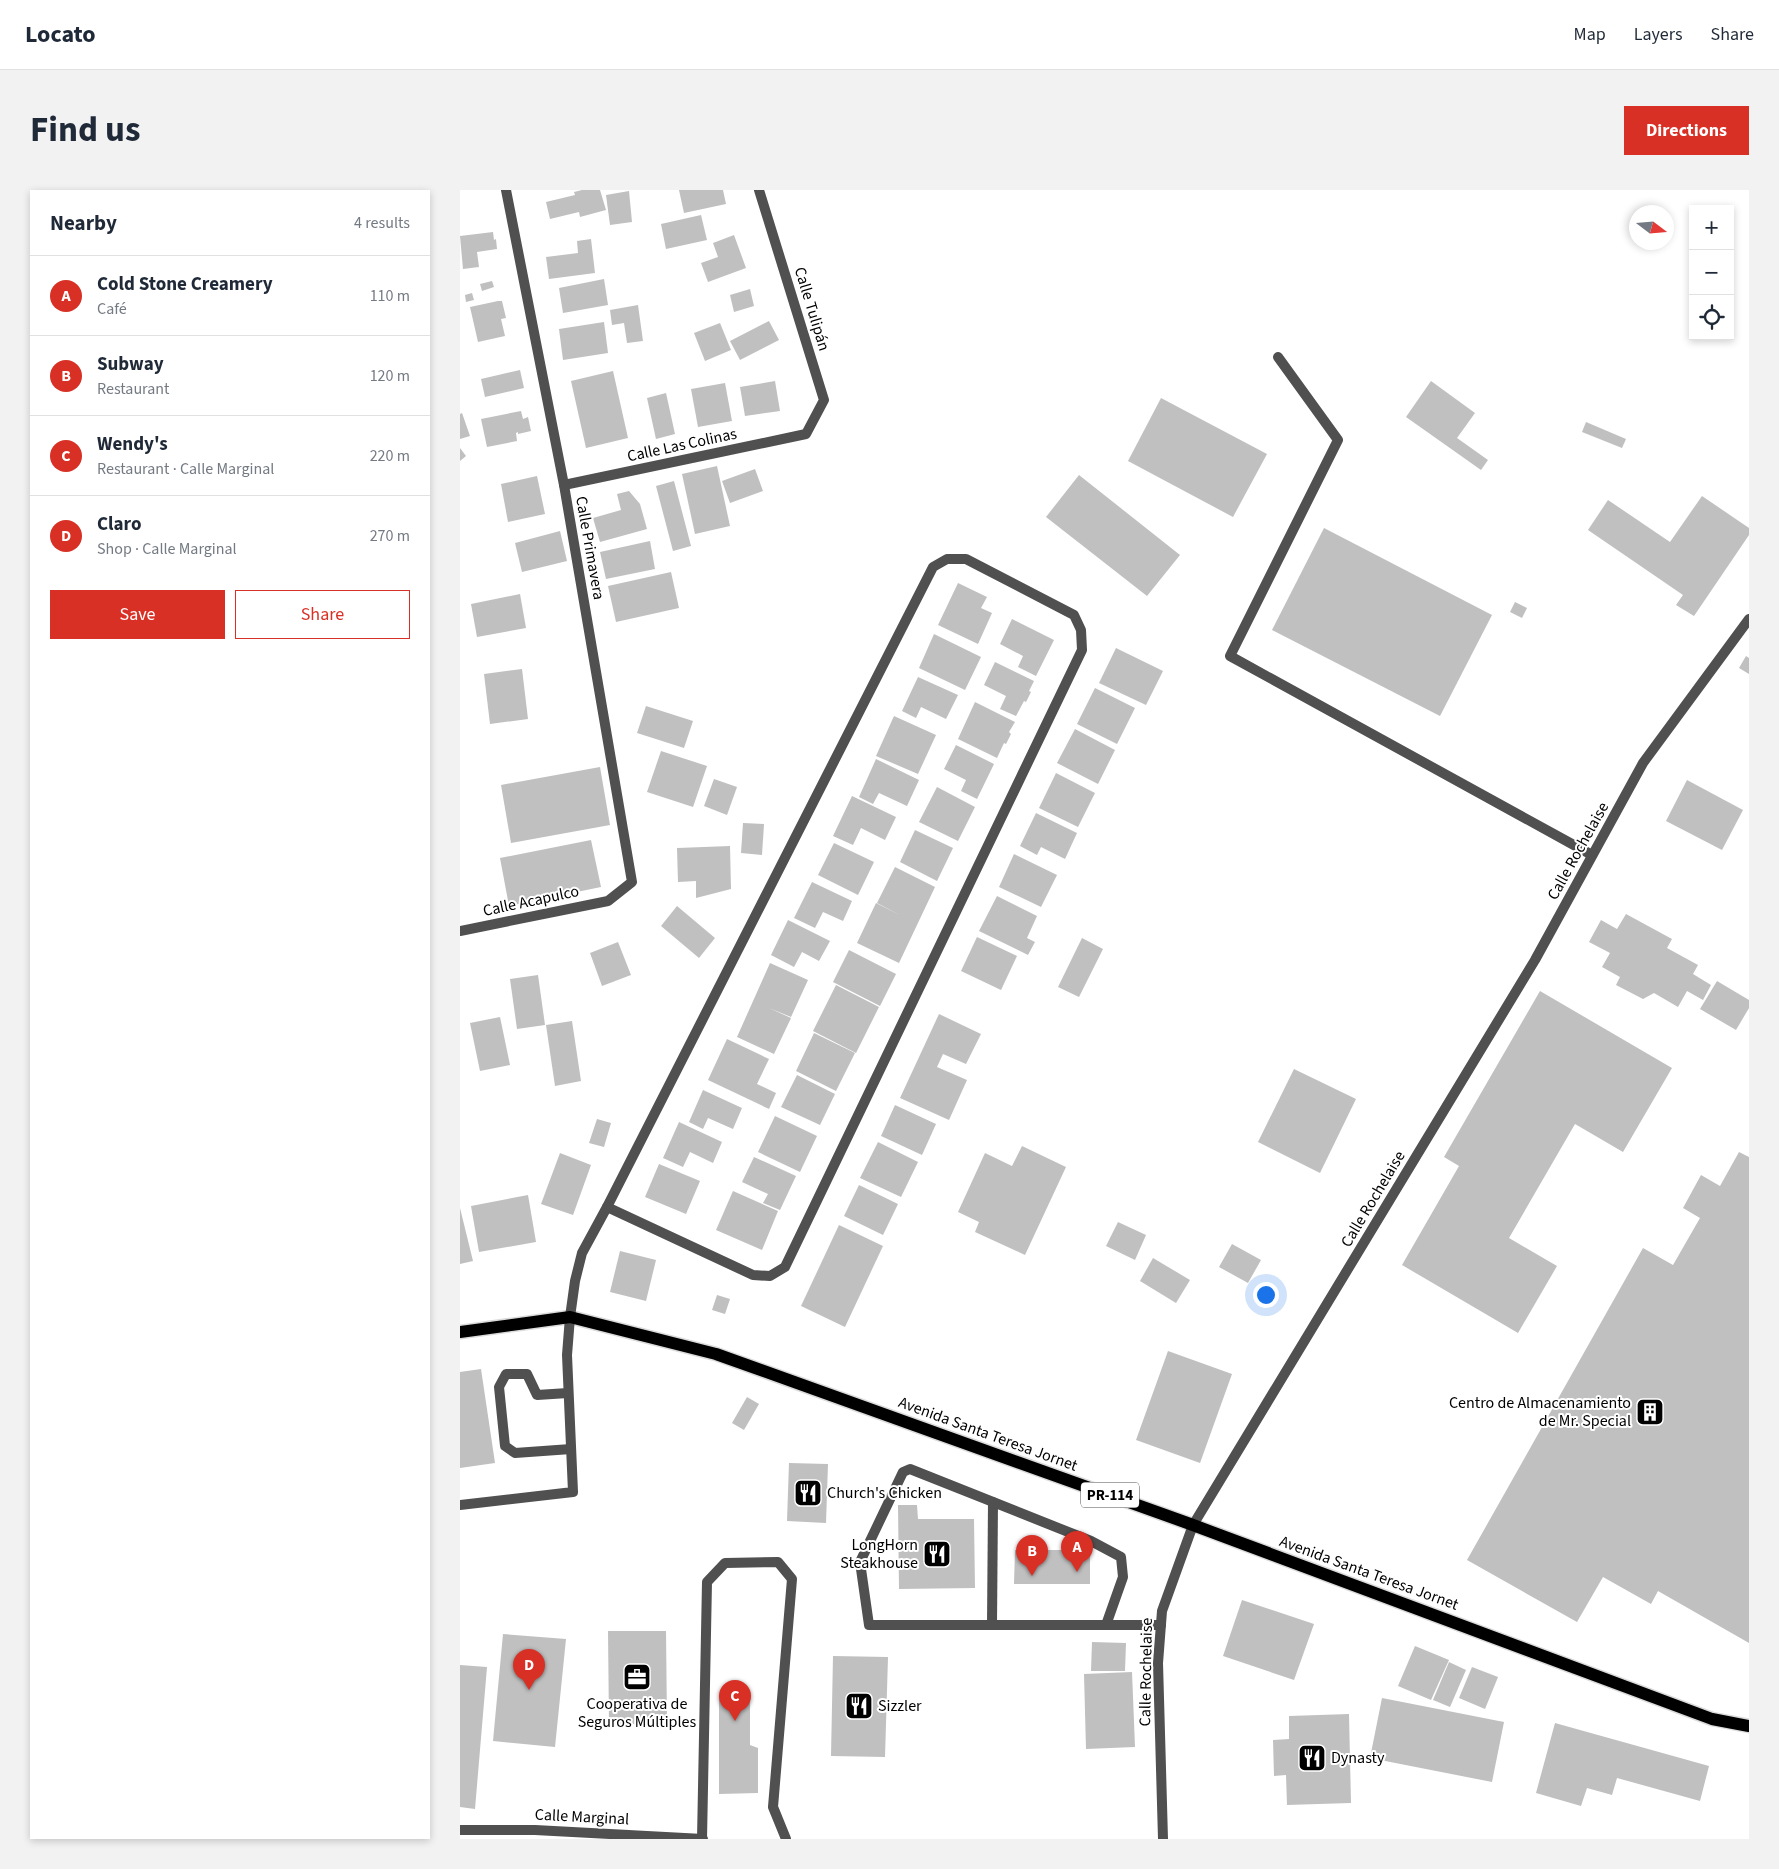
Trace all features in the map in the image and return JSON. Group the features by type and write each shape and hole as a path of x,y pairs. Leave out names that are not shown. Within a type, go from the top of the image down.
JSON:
{"main road":[{"name":"Avenida Santa Teresa Jornet","path":"460,1332 570,1317 716,1354 1193,1525 1712,1719 1749,1726"}],"street":[{"name":"Calle Primavera","path":"506,190 564,485 632,882 608,901"},
{"name":"Calle Tulipán","path":"759,190 824,400 806,434"},
{"path":"1278,357 1338,440 1230,656 1592,855"},
{"name":"Calle Las Colinas","path":"564,485 806,434"},
{"path":"460,1505 573,1492 567,1355 570,1317 582,1253 934,567 947,559 966,559 1074,616 1081,630 1082,650 785,1267 770,1276 753,1275 606,1207"},
{"name":"Calle Rochelaise","path":"1164,1839 1158,1663 1162,1611 1193,1525 1530,968 1643,763 1749,619"},
{"name":"Calle Acapulco","path":"460,931 608,901"},
{"path":"568,1393 537,1395 527,1374 506,1374 499,1387 505,1446 515,1453 571,1449"},
{"path":"1106,1625 1123,1577 1122,1557 1091,1541 910,1469 903,1472 860,1562 869,1625 1106,1625 1161,1624"},
{"path":"992,1625 993,1502"},
{"path":"702,1839 707,1582 725,1563 778,1562 792,1579 774,1807 786,1839"},
{"name":"Calle Marginal","path":"460,1830 535,1830 702,1839"}],"building":[{"path":"600,190 606,210 580,217 579,212 550,219 546,202 575,195 574,192"},
{"path":"679,190 723,190 726,204 684,213"},
{"path":"629,191 632,222 610,225 606,195"},
{"path":"701,215 707,240 666,249 661,224"},
{"path":"493,232 497,249 477,252 479,267 463,269 460,236"},
{"path":"734,235 746,268 708,282 701,263 718,257 713,243"},
{"path":"591,239 595,273 549,279 546,257 578,253 577,241"},
{"path":"604,279 608,305 563,313 559,288"},
{"path":"492,281 494,287 482,291 480,284"},
{"path":"750,289 754,306 734,312 730,295"},
{"path":"472,293 474,300 466,302 465,295"},
{"path":"502,301 506,318 501,319 505,336 478,342 470,307"},
{"path":"638,305 643,341 627,343 624,323 612,325 610,310"},
{"path":"769,321 779,340 740,360 730,341"},
{"path":"604,322 608,353 563,360 559,329"},
{"path":"720,323 731,350 705,361 694,333"},
{"path":"520,370 524,388 485,397 481,379"},
{"path":"613,371 628,438 586,448 571,381"},
{"path":"775,381 780,411 745,416 740,387"},
{"path":"1431,381 1475,413 1457,438 1488,460 1481,470 1406,417"},
{"path":"725,383 732,421 698,427 691,389"},
{"path":"666,393 675,434 656,439 647,398"},
{"path":"1161,398 1267,454 1233,517 1128,461"},
{"path":"521,411 523,419 528,417 531,431 516,433 517,441 487,447 481,419"},
{"path":"462,413 470,436 460,439 460,414"},
{"path":"1586,422 1626,439 1622,448 1582,432"},
{"path":"460,448 466,456 460,461"},
{"path":"717,466 730,526 695,534 682,474"},
{"path":"755,469 763,491 730,503 722,481"},
{"path":"1079,475 1180,555 1147,596 1046,517"},
{"path":"537,476 545,514 508,522 501,484"},
{"path":"674,481 691,546 673,551 656,486"},
{"path":"629,491 640,504 647,529 600,542 593,518 621,510 617,494"},
{"path":"1702,496 1749,528 1749,535 1694,616 1676,605 1683,595 1588,530 1608,500 1670,542"},
{"path":"1324,528 1492,615 1440,716 1272,630"},
{"path":"560,531 567,561 522,572 515,543"},
{"path":"650,541 655,569 606,579 600,552"},
{"path":"671,572 679,608 616,622 608,586"},
{"path":"958,583 987,597 981,608 992,613 978,644 938,625"},
{"path":"520,594 526,628 477,637 471,604"},
{"path":"1515,602 1527,608 1522,618 1510,612"},
{"path":"1012,619 1054,640 1036,676 1018,667 1023,656 1000,644"},
{"path":"934,634 981,657 965,690 919,668"},
{"path":"1116,648 1163,671 1146,705 1099,683"},
{"path":"1746,656 1749,658 1749,674 1739,668"},
{"path":"995,662 1034,681 1026,702 1024,701 1016,716 1000,709 1006,696 984,685"},
{"path":"522,669 528,719 490,724 484,674"},
{"path":"918,677 958,695 946,719 921,707 916,718 902,711"},
{"path":"1095,688 1135,708 1117,744 1077,724"},
{"path":"975,702 1015,722 1009,732 1011,734 1006,744 1004,743 997,758 958,739"},
{"path":"646,706 693,721 684,748 637,733"},
{"path":"894,716 936,735 918,774 876,756"},
{"path":"1075,729 1115,750 1098,784 1057,763"},
{"path":"956,745 994,764 977,799 961,791 966,780 944,769"},
{"path":"661,751 707,766 693,807 647,792"},
{"path":"876,759 919,780 907,806 879,793 873,804 859,797"},
{"path":"600,767 610,825 511,843 501,785"},
{"path":"1056,773 1095,793 1078,827 1039,808"},
{"path":"714,779 737,787 727,815 704,806"},
{"path":"1687,780 1743,810 1722,850 1666,821"},
{"path":"937,787 975,807 958,841 919,822"},
{"path":"852,796 896,817 885,840 861,828 853,845 833,836"},
{"path":"1036,813 1077,833 1065,859 1041,847 1037,855 1020,846"},
{"path":"743,823 764,824 762,855 741,853"},
{"path":"915,830 953,848 937,881 900,862"},
{"path":"591,840 601,887 509,906 500,858"},
{"path":"834,843 874,862 858,895 818,875"},
{"path":"730,846 731,889 696,898 696,881 678,882 677,848"},
{"path":"1014,854 1057,875 1041,907 999,887"},
{"path":"895,867 935,887 899,963 857,943 876,903 900,915 877,903"},
{"path":"812,882 852,901 843,921 823,912 815,928 794,918"},
{"path":"997,896 1037,916 1027,938 1035,942 1028,955 979,931"},
{"path":"677,906 715,938 699,958 661,926"},
{"path":"1626,914 1672,939 1667,948 1698,965 1693,974 1711,985 1703,1000 1687,991 1678,1007 1654,993 1643,999 1616,985 1620,977 1602,967 1610,953 1589,942 1601,920 1617,929"},
{"path":"788,920 830,941 819,961 802,952 794,967 771,955"},
{"path":"977,937 1017,956 1001,990 961,971"},
{"path":"1082,938 1103,949 1079,997 1058,987"},
{"path":"618,942 631,975 602,986 590,953"},
{"path":"849,950 896,974 880,1006 833,982"},
{"path":"770,963 808,980 791,1017 769,1008 791,1018 774,1054 737,1037"},
{"path":"538,975 545,1025 517,1029 510,979"},
{"path":"1717,981 1749,1000 1749,1008 1736,1030 1700,1009"},
{"path":"836,985 879,1007 856,1053 813,1031"},
{"path":"1540,991 1672,1068 1623,1152 1575,1124 1509,1238 1557,1266 1518,1333 1402,1265 1459,1166 1444,1157"},
{"path":"939,1014 981,1034 966,1064 943,1054 937,1067 967,1080 949,1120 900,1098"},
{"path":"500,1017 510,1065 480,1071 470,1023"},
{"path":"572,1021 581,1081 555,1086 546,1025"},
{"path":"814,1033 855,1053 836,1091 796,1071"},
{"path":"727,1039 769,1059 757,1084 776,1093 769,1109 708,1080"},
{"path":"1294,1069 1356,1099 1320,1173 1258,1142"},
{"path":"797,1075 835,1094 820,1125 781,1107"},
{"path":"703,1090 742,1108 733,1129 708,1118 703,1129 689,1122"},
{"path":"895,1105 936,1124 922,1155 881,1136"},
{"path":"775,1116 817,1136 800,1172 758,1152"},
{"path":"597,1119 611,1123 604,1147 589,1143"},
{"path":"679,1122 722,1142 713,1163 690,1152 683,1167 663,1158"},
{"path":"878,1142 918,1162 901,1197 860,1178"},
{"path":"1022,1146 1066,1167 1025,1255 975,1232 979,1222 958,1212 985,1153 1012,1166"},
{"name":"Centro de Almacenamiento de Mr. Special","path":"1739,1152 1749,1157 1749,1643 1658,1591 1651,1604 1603,1577 1577,1622 1467,1560 1643,1248 1673,1265 1700,1218 1683,1208 1701,1175 1720,1186"},
{"path":"560,1153 591,1165 573,1215 541,1204"},
{"path":"754,1157 796,1176 780,1210 763,1203 768,1194 742,1182"},
{"path":"659,1164 700,1181 686,1214 645,1197"},
{"path":"859,1185 898,1204 883,1235 844,1216"},
{"path":"733,1191 778,1211 762,1250 716,1230"},
{"path":"528,1195 536,1242 479,1252 471,1206"},
{"path":"460,1208 473,1261 460,1264"},
{"path":"1118,1222 1146,1235 1135,1260 1106,1246"},
{"path":"839,1225 883,1246 845,1327 801,1306"},
{"path":"1232,1244 1261,1260 1248,1283 1219,1267"},
{"path":"620,1251 656,1260 646,1301 610,1292"},
{"path":"1153,1258 1190,1280 1176,1303 1140,1281"},
{"path":"717,1295 730,1299 725,1314 712,1310"},
{"path":"1168,1351 1232,1374 1200,1463 1136,1440"},
{"path":"481,1369 495,1463 460,1468 460,1372"},
{"path":"747,1397 759,1404 744,1430 732,1423"},
{"name":"Church's Chicken","path":"789,1463 828,1464 826,1523 787,1521"},
{"name":"LongHorn Steakhouse","path":"898,1505 917,1505 918,1519 974,1519 975,1588 899,1589"},
{"path":"1015,1550 1090,1550 1090,1584 1014,1584"},
{"path":"1242,1600 1314,1624 1294,1680 1223,1656"},
{"name":"Cooperativa de Seguros Múltiples","path":"608,1631 666,1631 667,1724 609,1724"},
{"path":"503,1634 566,1639 555,1747 493,1741"},
{"path":"1092,1642 1126,1643 1125,1671 1091,1671"},
{"path":"1415,1646 1449,1660 1431,1700 1398,1686"},
{"name":"Sizzler","path":"833,1656 888,1657 885,1757 831,1756"},
{"path":"1449,1662 1466,1670 1450,1707 1433,1700"},
{"path":"460,1665 487,1667 475,1809 460,1807"},
{"path":"1472,1667 1498,1677 1485,1709 1459,1698"},
{"path":"1132,1672 1135,1747 1086,1749 1084,1674"},
{"path":"719,1695 750,1696 750,1745 758,1748 758,1793 719,1794"},
{"path":"1382,1698 1504,1722 1492,1782 1370,1758"},
{"name":"Dynasty","path":"1349,1714 1351,1803 1287,1805 1286,1775 1274,1776 1273,1740 1289,1739 1289,1716"},
{"path":"1555,1723 1709,1766 1700,1801 1617,1778 1612,1795 1587,1788 1581,1806 1536,1793"}],"place":[{"name":"Centro de Almacenamiento de Mr. Special","path":"1650,1412"},
{"name":"Church's Chicken","path":"808,1493"},
{"name":"LongHorn Steakhouse","path":"937,1554"},
{"name":"Cold Stone Creamery","path":"1077,1572"},
{"name":"Subway","path":"1032,1576"},
{"name":"Cooperativa de Seguros Múltiples","path":"637,1677"},
{"name":"Claro","path":"529,1690"},
{"name":"Sizzler","path":"859,1706"},
{"name":"Wendy's","path":"735,1721"},
{"name":"Dynasty","path":"1312,1758"}]}
